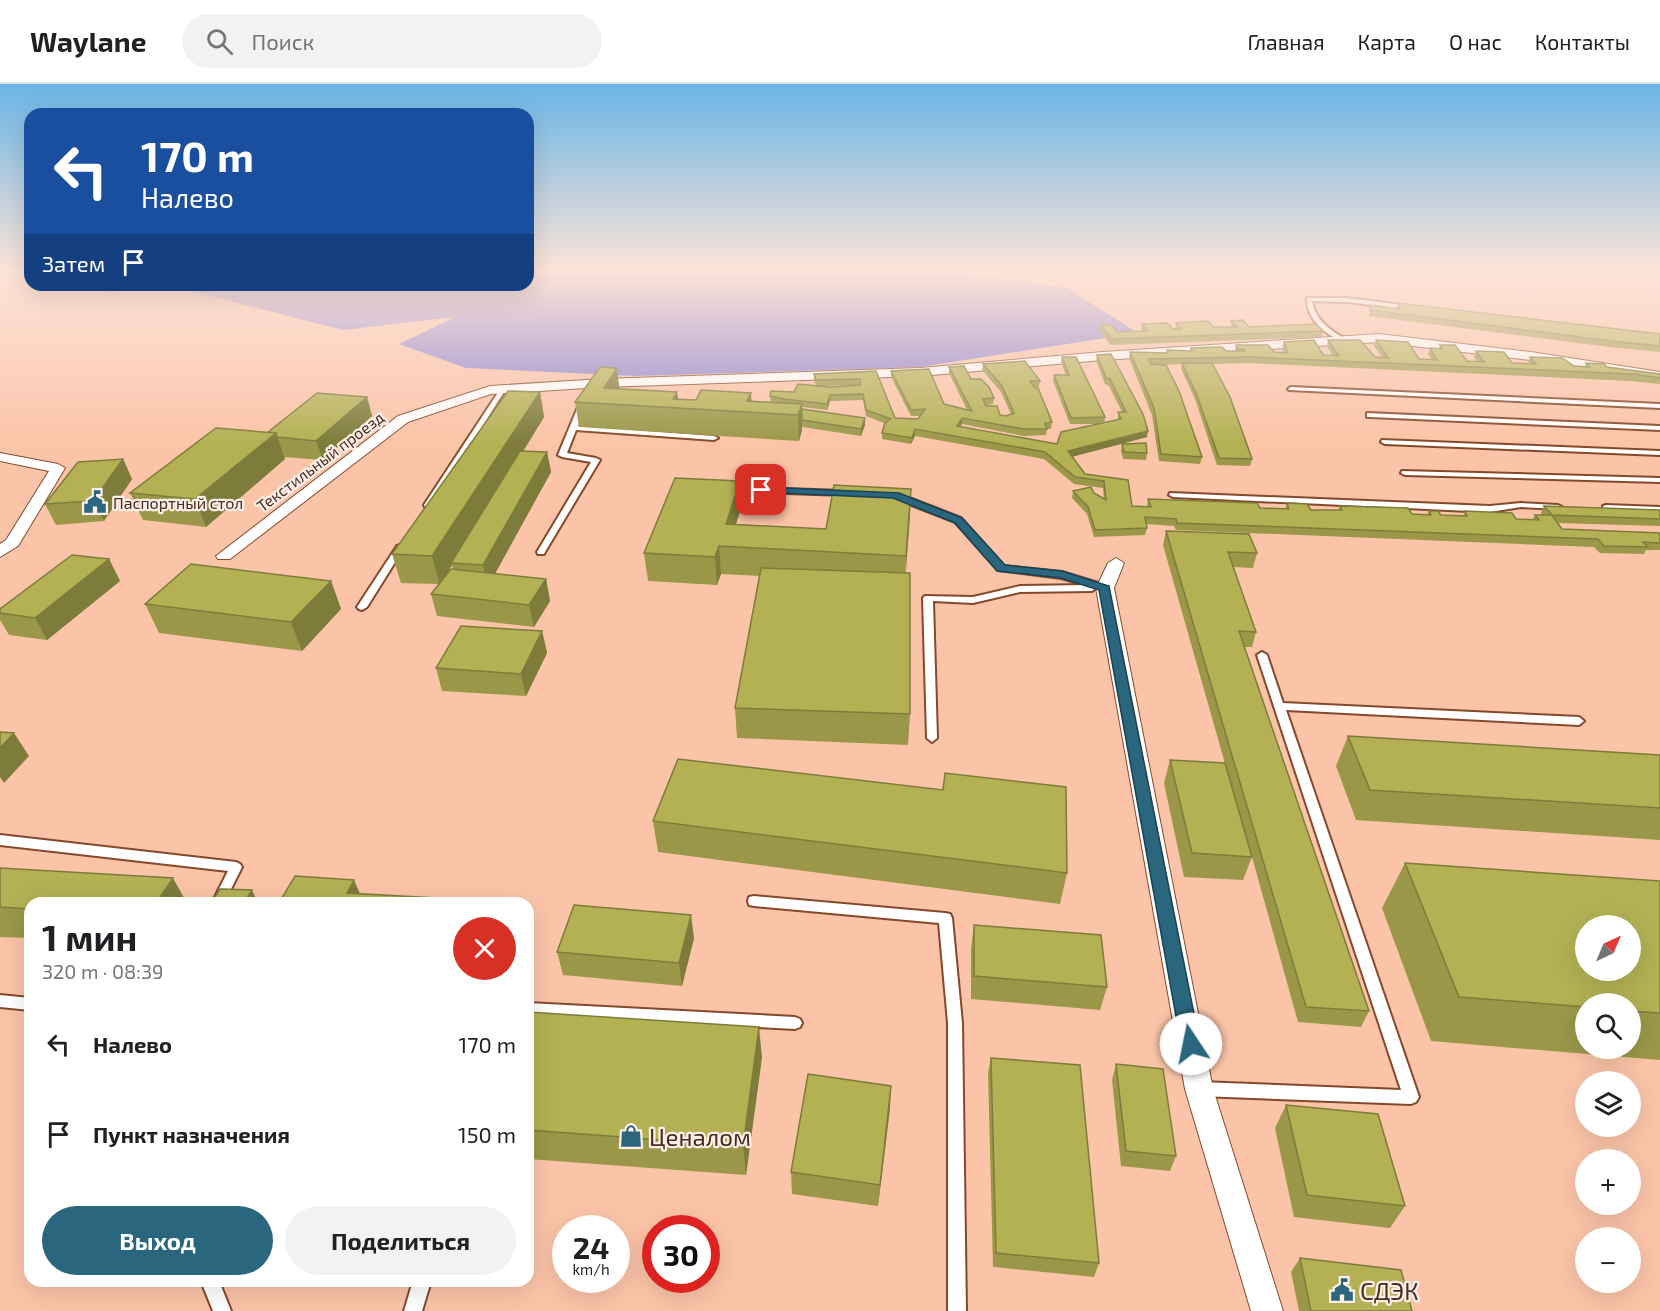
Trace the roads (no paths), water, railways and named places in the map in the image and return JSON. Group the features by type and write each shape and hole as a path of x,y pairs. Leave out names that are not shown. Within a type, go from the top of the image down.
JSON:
{"street":[{"name":"Текстильный проезд","path":"224,556 403,419 490,390 920,372 1103,356 1380,338 1531,356 1660,376"},
{"path":"0,457 58,468 12,543 0,552"},
{"path":"1116,562 1105,588 1199,1089 1267,1311"}],"lane":[{"path":"1326,329 1343,340"},
{"path":"541,552 596,460 562,455 591,384"},
{"path":"420,518 503,389"},
{"path":"1291,389 1660,406"},
{"path":"1370,415 1660,428"},
{"path":"573,428 714,438"},
{"path":"1385,442 1660,453"},
{"path":"1405,473 1660,480"},
{"path":"716,489 859,494"},
{"path":"883,495 895,495 958,520 1001,568 1062,575 1105,588"},
{"path":"1173,495 1490,509 1521,505 1568,507"},
{"path":"1591,508 1660,510"},
{"path":"362,607 407,537"},
{"path":"932,738 928,598 973,600 1020,589 1105,588"},
{"path":"1199,1089 1411,1097 1262,655"},
{"path":"1279,706 1579,721"},
{"path":"0,840 236,867 221,897"},
{"path":"754,901 945,918 955,1023 957,1311"},
{"path":"0,1001 24,1003"},
{"path":"534,1009 795,1023"},
{"path":"212,1287 222,1311"},
{"path":"413,1311 420,1287"}],"place":[{"name":"Паспортный стол","path":"95,502"},
{"name":"Ценалом","path":"631,1136"},
{"name":"СДЭК","path":"1342,1290"}]}
